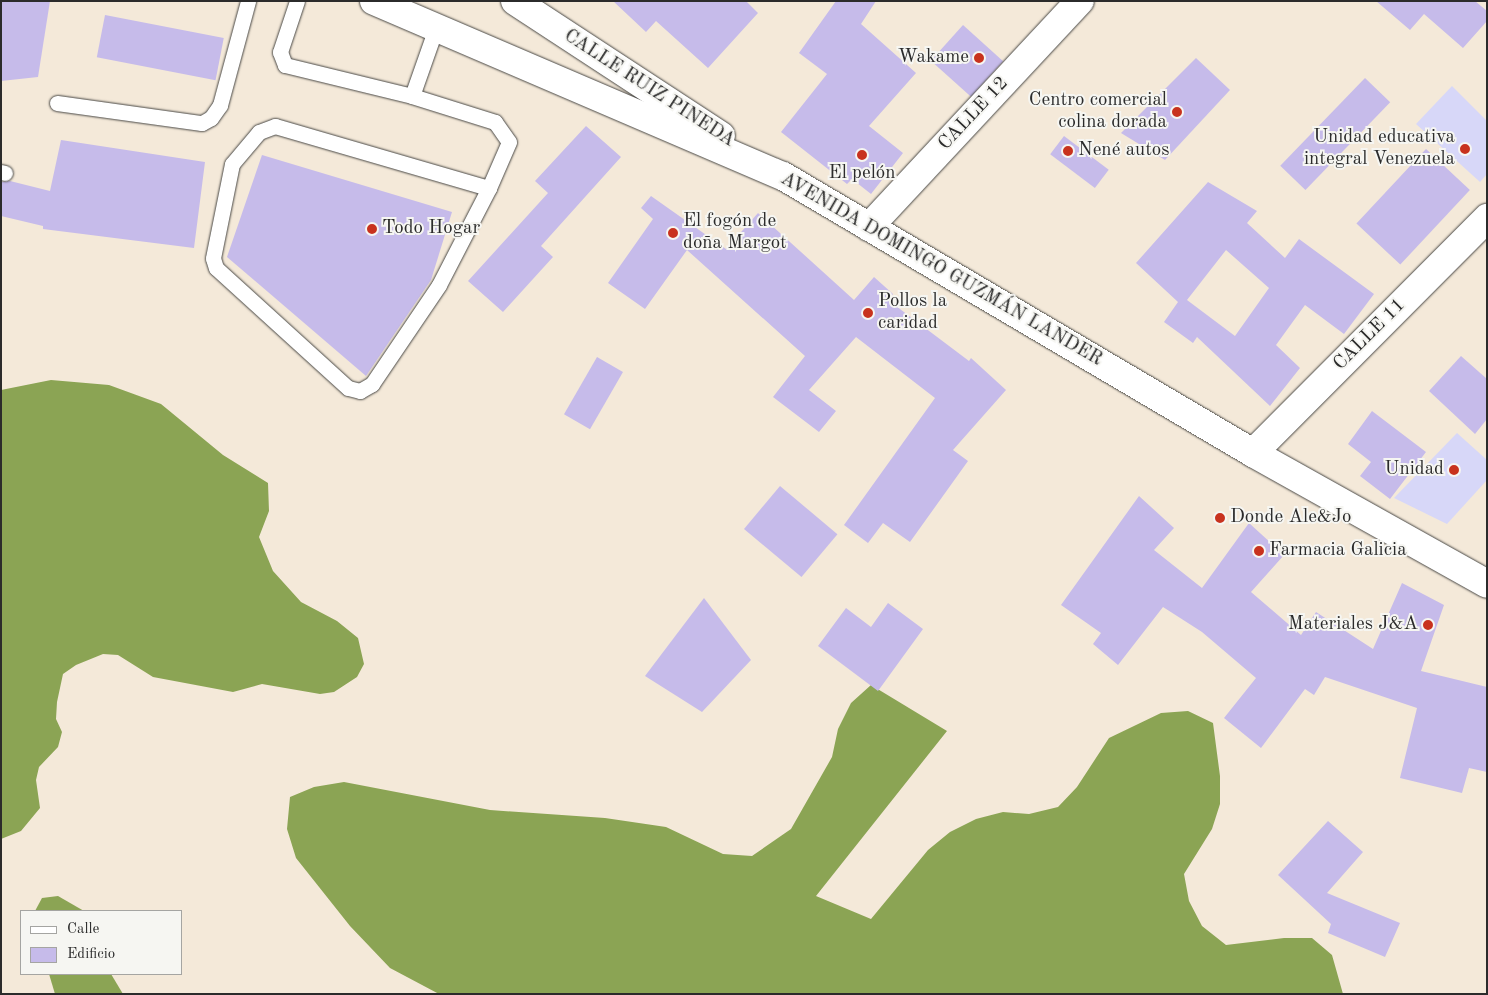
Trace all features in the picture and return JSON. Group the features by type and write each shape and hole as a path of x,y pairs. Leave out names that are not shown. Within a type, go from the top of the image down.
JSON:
{"street":[{"name":"AVENIDA DOMINGO GUZMÁN LANDER","path":"374,1 783,176 1253,453 1487,584"},
{"name":"CALLE RUIZ PINEDA","path":"515,1 783,176"},
{"name":"CALLE 12","path":"869,227 1080,1"},
{"name":"CALLE 11","path":"1253,453 1487,218"}],"lane":[{"path":"57,103 202,124 220,105 248,1"},
{"path":"297,1 280,52 285,65 412,96 495,122 504,131 510,142 489,188 439,285 372,384 360,391 348,388 214,263 232,164 259,132 274,126 489,188"},
{"path":"412,96 436,28"}],"shaded area":[{"name":"Unidad educativa integral Venezuela","path":"1452,86 1487,121 1487,174 1480,182 1416,124"},
{"name":"Unidad","path":"1457,433 1487,460 1487,480 1447,524 1394,498"}],"green space":[{"path":"51,380 109,385 161,404 223,455 268,483 269,511 259,537 273,571 301,602 337,621 358,638 364,664 357,677 334,692 320,694 262,684 233,692 153,677 118,655 103,654 76,665 63,674 57,702 56,719 62,732 58,747 39,767 36,780 40,808 21,831 1,839 1,390"},
{"path":"871,685 947,731 816,896 871,919 928,850 950,832 976,819 1003,812 1029,814 1058,807 1077,787 1109,738 1161,713 1188,711 1213,723 1220,776 1220,804 1212,829 1184,874 1189,901 1202,926 1226,945 1284,938 1312,938 1332,955 1343,994 439,994 390,968 350,926 296,858 287,829 290,797 314,787 344,782 490,810 605,818 666,827 723,854 752,856 791,829 832,757 838,729 851,703"},
{"path":"58,896 82,910 36,910 42,898"},
{"path":"49,975 112,975 123,994 55,994"}],"building":[{"path":"1,1 50,1 38,77 1,81"},
{"path":"613,1 746,1 758,13 708,68 656,21 646,32"},
{"path":"836,1 876,1 861,24 916,73 869,126 903,153 871,194 852,179 847,184 781,132 827,74 799,53"},
{"path":"1376,1 1475,1 1487,11 1487,21 1463,48 1424,14 1410,30"},
{"path":"105,15 224,38 216,80 97,57"},
{"path":"963,25 1003,61 971,97 931,61"},
{"name":"Centro comercial colina dorada","path":"1196,58 1230,90 1165,160 1121,133"},
{"path":"1365,78 1390,102 1305,190 1280,166"},
{"path":"586,126 621,157 541,246 553,257 503,312 468,281 548,193 535,181"},
{"path":"1064,136 1109,170 1095,188 1050,154"},
{"path":"61,140 205,162 194,248 43,229 43,226 1,216 1,182 10,181 50,191"},
{"path":"1426,149 1470,190 1400,265 1356,224"},
{"path":"262,155 452,212 431,280 366,376 227,257"},
{"path":"1208,182 1257,211 1247,223 1285,258 1299,239 1374,294 1344,334 1305,305 1276,345 1300,368 1270,406 1197,337 1193,343 1164,322 1178,302 1136,263","holes":["1226,250 1269,288 1235,336 1187,300"]},
{"path":"651,196 726,249 758,213 854,300 874,277 893,294 888,300 969,361 971,358 1006,390 953,450 968,461 910,542 883,523 868,543 844,525 935,398 856,337 809,390 836,411 819,432 773,397 805,356 687,250 645,309 608,283 653,219 641,208"},
{"path":"1461,356 1487,379 1487,419 1475,434 1429,391"},
{"path":"597,357 623,372 590,429 564,414"},
{"path":"1372,411 1426,452 1390,499 1360,476 1371,462 1348,444"},
{"path":"780,486 837,534 801,577 744,529"},
{"path":"1139,496 1174,528 1154,550 1202,588 1249,523 1284,555 1251,592 1301,635 1316,612 1373,649 1402,583 1444,605 1421,671 1487,687 1487,772 1469,768 1462,793 1400,778 1417,708 1325,677 1314,695 1305,689 1261,748 1224,718 1256,678 1202,632 1163,607 1118,665 1093,644 1101,633 1061,605"},
{"path":"704,598 751,660 702,712 645,676"},
{"path":"888,603 923,629 878,691 818,646 846,608 871,627"},
{"path":"1328,821 1363,852 1327,893 1400,923 1385,957 1328,933 1331,924 1278,875"}],"place":[{"name":"Wakame","path":"979,58"},
{"name":"Centro comercial colina dorada","path":"1177,112"},
{"name":"Unidad educativa integral Venezuela","path":"1465,149"},
{"name":"Nené autos","path":"1068,151"},
{"name":"El pelón","path":"862,155"},
{"name":"Todo Hogar","path":"372,229"},
{"name":"El fogón de doña Margot","path":"673,233"},
{"name":"Pollos la caridad","path":"868,313"},
{"name":"Unidad","path":"1454,470"},
{"name":"Donde Ale&Jo","path":"1220,518"},
{"name":"Farmacia Galicia","path":"1259,551"},
{"name":"Materiales J&A","path":"1428,625"}]}
